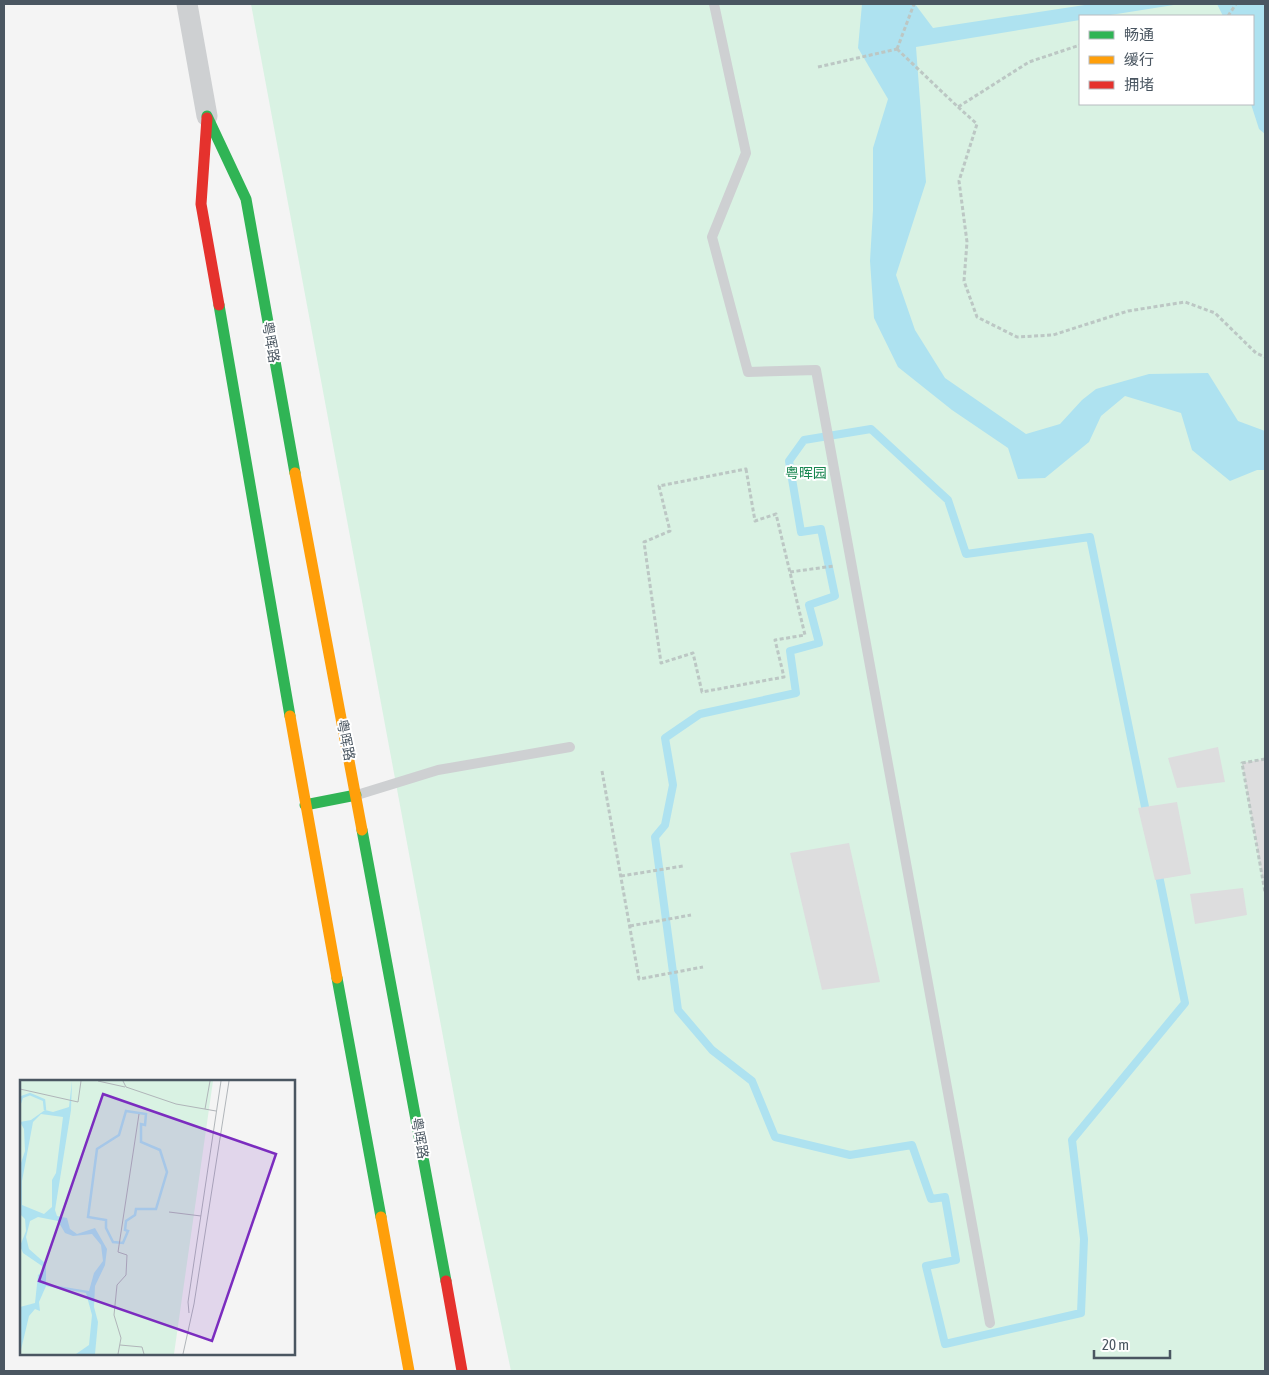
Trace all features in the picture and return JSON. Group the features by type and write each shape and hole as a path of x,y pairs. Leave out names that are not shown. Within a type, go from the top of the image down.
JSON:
{"street":[{"name":"粤晖路","path":"187,4 207,116 201,204 305,805 409,1371"},
{"name":"粤晖路","path":"207,116 246,199 324,632 356,795 462,1371"},
{"path":"305,805 356,795"}],"lane":[{"path":"714,4 746,153 712,237 748,372 816,370 990,1323"},
{"path":"356,795 438,770 570,747"}],"path":[{"path":"897,49 914,4"},
{"path":"1229,15 1236,4"},
{"path":"958,107 1029,62 1079,45"},
{"path":"818,67 897,49"},
{"path":"897,49 977,124 959,180 967,242 964,281 977,317 1017,338 1053,335 1128,311 1185,302 1215,313 1256,353 1265,357"},
{"path":"746,468 755,521 776,514 790,572 805,634 775,640 784,677 702,692 693,653 661,663 644,542 670,531 660,486 746,468"},
{"path":"790,572 839,565"},
{"path":"1265,760 1242,763 1265,892"},
{"path":"602,771 639,979 703,967"},
{"path":"621,876 683,866"},
{"path":"630,926 691,916"}],"green space":[{"name":"粤晖园","path":"251,4 1265,4 1265,1371 511,1371 460,1128"}],"water":[{"path":"862,4 915,4 933,28 1091,4 1180,4 1110,15 1079,15 1079,20 916,47 926,182 896,275 915,330 945,378 1026,434 1060,424 1082,400 1096,389 1149,374 1208,373 1238,421 1265,431 1265,470 1257,470 1230,481 1192,450 1181,413 1125,396 1101,416 1089,442 1045,478 1018,479 1008,448 952,410 898,367 874,318 870,261 873,210 873,148 888,99 858,48"},
{"path":"1217,4 1265,4 1265,134 1259,129 1251,105 1254,105 1254,15 1222,15"}],"building":[{"path":"1218,747 1225,782 1177,788 1168,758"},
{"path":"1265,759 1265,886 1264,886 1242,763"},
{"path":"1177,802 1191,874 1155,880 1138,808"},
{"path":"849,843 880,982 822,990 790,853"},
{"path":"1243,888 1247,915 1195,924 1190,894"}],"waterway":[{"path":"871,429 948,500 966,554 1090,537 1185,1003 1072,1140 1084,1239 1081,1313 945,1344 926,1266 956,1260 945,1197 931,1199 912,1145 850,1155 775,1137 752,1081 712,1050 678,1010 655,837 665,825 673,785 665,738 700,714 796,693 790,651 819,643 809,605 835,596 821,529 801,532 789,461 804,440 871,429"}],"traffic: fast":[{"path":"207,116 246,199 295,473"},
{"path":"219,305 290,716"},
{"path":"305,805 356,795"},
{"path":"362,830 446,1281"},
{"path":"337,978 381,1217"}],"traffic: slow":[{"path":"295,473 362,830"},
{"path":"290,716 337,978"},
{"path":"381,1217 409,1371"}],"traffic: jam":[{"path":"207,118 201,204 219,305"},
{"path":"446,1281 462,1371"}]}
